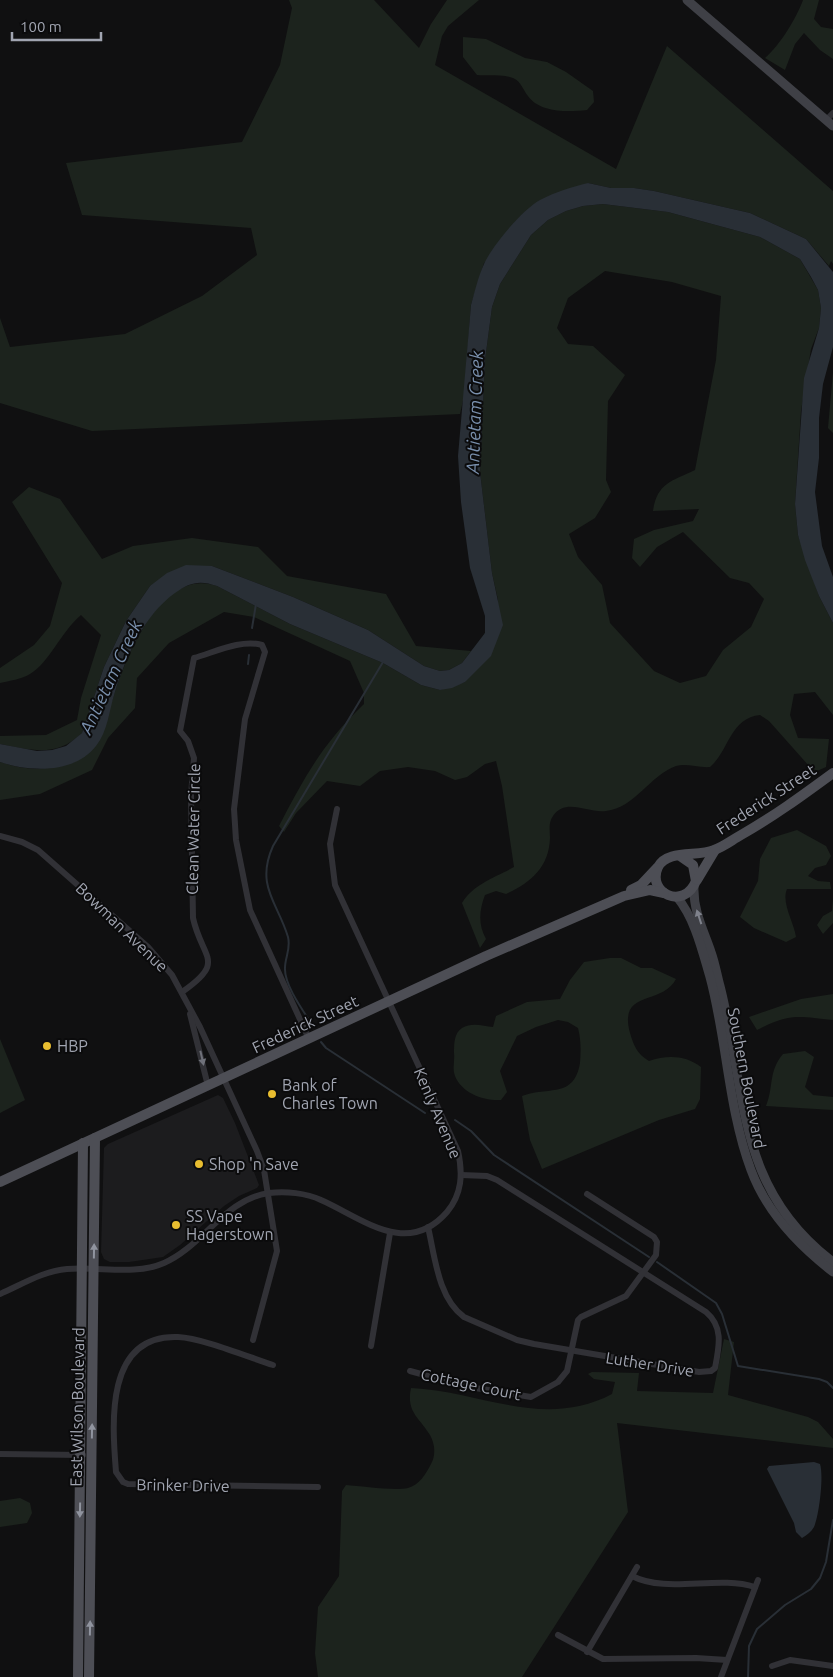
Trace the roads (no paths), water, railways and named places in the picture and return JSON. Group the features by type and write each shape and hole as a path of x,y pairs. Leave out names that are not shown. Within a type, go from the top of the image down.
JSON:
{"main road":[{"path":"687,0 830,123"},
{"name":"Frederick Street","path":"680,856 715,850 767,820 833,772"},
{"name":"Frederick Street","path":"695,884 715,850"},
{"path":"680,856 693,865 695,884 684,896 677,897 664,893 656,882 658,868 666,858 680,856"},
{"name":"Frederick Street","path":"0,1182 388,1001 624,896 641,885 658,868"},
{"name":"Southern Boulevard","path":"695,884 693,900 712,954 724,1002 749,1139 756,1159 772,1196 785,1214 814,1246 833,1262"},
{"name":"Frederick Street","path":"624,896 650,890 664,893"},
{"name":"Southern Boulevard","path":"677,897 686,910 699,941 715,996 737,1121 751,1170 776,1216 806,1249 833,1272"},
{"name":"East Wilson Boulevard","path":"89,1677 95,1138"},
{"name":"East Wilson Boulevard","path":"78,1677 84,1143"},
{"path":"83,1178 88,1185 88,1212 94,1215"}],"street":[{"path":"830,123 833,113"},
{"name":"Clean Water Circle","path":"183,994 206,974 209,960 196,932 193,918 191,795 194,758 188,741 180,732 184,703 194,658 240,644 255,643 262,645 265,652 245,719 234,809 236,840 250,910 308,1039"},
{"name":"Kenly Avenue","path":"0,1294 54,1271 136,1269 162,1264 192,1247 235,1207 268,1193 296,1193 320,1199 368,1226 390,1233 411,1232 428,1227 451,1206 460,1186 461,1175 455,1145 335,884 330,844 338,809"},
{"name":"Bowman Avenue","path":"0,836 22,842 55,862 148,947 172,975 183,994 259,1156 268,1193 277,1250 253,1340"},
{"path":"183,994 208,1086"},
{"name":"Luther Drive","path":"428,1227 442,1286 450,1304 458,1312 517,1340 706,1373 715,1368 719,1330 713,1317 497,1180 487,1176 461,1175"},
{"name":"Cottage Court","path":"410,1371 469,1387 531,1397 563,1377 567,1371 573,1351 578,1320 626,1296 656,1255 657,1242 654,1237 586,1194"},
{"path":"370,1346 390,1233"},
{"name":"Brinker Drive","path":"273,1365 178,1337 158,1339 146,1344 127,1360 117,1381 116,1472 123,1482 128,1484 318,1487"},
{"path":"0,1454 92,1455"},
{"path":"586,1652 638,1567"},
{"path":"632,1576 654,1583 757,1583 721,1677"},
{"path":"558,1635 586,1652 603,1659 696,1658 727,1660"},
{"path":"772,1666 790,1660 833,1666"}],"water":[{"name":"Antietam Creek","path":"588,183 611,188 634,188 654,191 750,213 806,239 833,272 833,347 823,384 815,492 822,546 833,577 833,623 819,596 805,560 798,535 795,504 804,378 819,328 821,308 818,290 811,277 800,259 760,237 668,212 603,204 583,206 566,211 548,220 531,235 500,284 492,307 485,360 480,472 492,573 503,625 491,656 465,682 452,688 440,690 421,685 383,663 290,624 217,586 195,583 180,589 164,602 145,625 125,665 103,734 96,746 87,755 76,762 51,768 25,768 0,762 0,744 37,751 52,750 66,746 82,733 104,667 126,621 150,586 167,573 186,565 212,566 293,597 368,630 424,666 440,671 449,670 462,663 485,633 485,616 470,568 461,502 458,456 471,305 480,274 488,256 517,219 540,200"},
{"path":"814,1462 820,1464 821,1470 819,1505 814,1527 802,1538 796,1532 794,1523 767,1469 769,1466"}],"waterway":[{"path":"252,628 256,604"},
{"path":"248,664 249,655"},
{"path":"313,1026 295,998 286,975 285,964 289,941 267,883 268,860 273,846 383,662"},
{"path":"321,1042 326,1048 425,1113"},
{"path":"455,1120 471,1131 494,1155 649,1257"},
{"path":"657,1262 716,1303 722,1314 738,1366 819,1379 827,1382 833,1388"},
{"path":"748,1677 749,1646 757,1629 785,1605 811,1589 820,1578 826,1562 833,1520"}],"place":[{"name":"HBP","path":"47,1046"},
{"name":"Bank of Charles Town","path":"272,1094"},
{"name":"Shop 'n Save","path":"199,1164"},
{"name":"SS Vape Hagerstown","path":"176,1225"}]}
